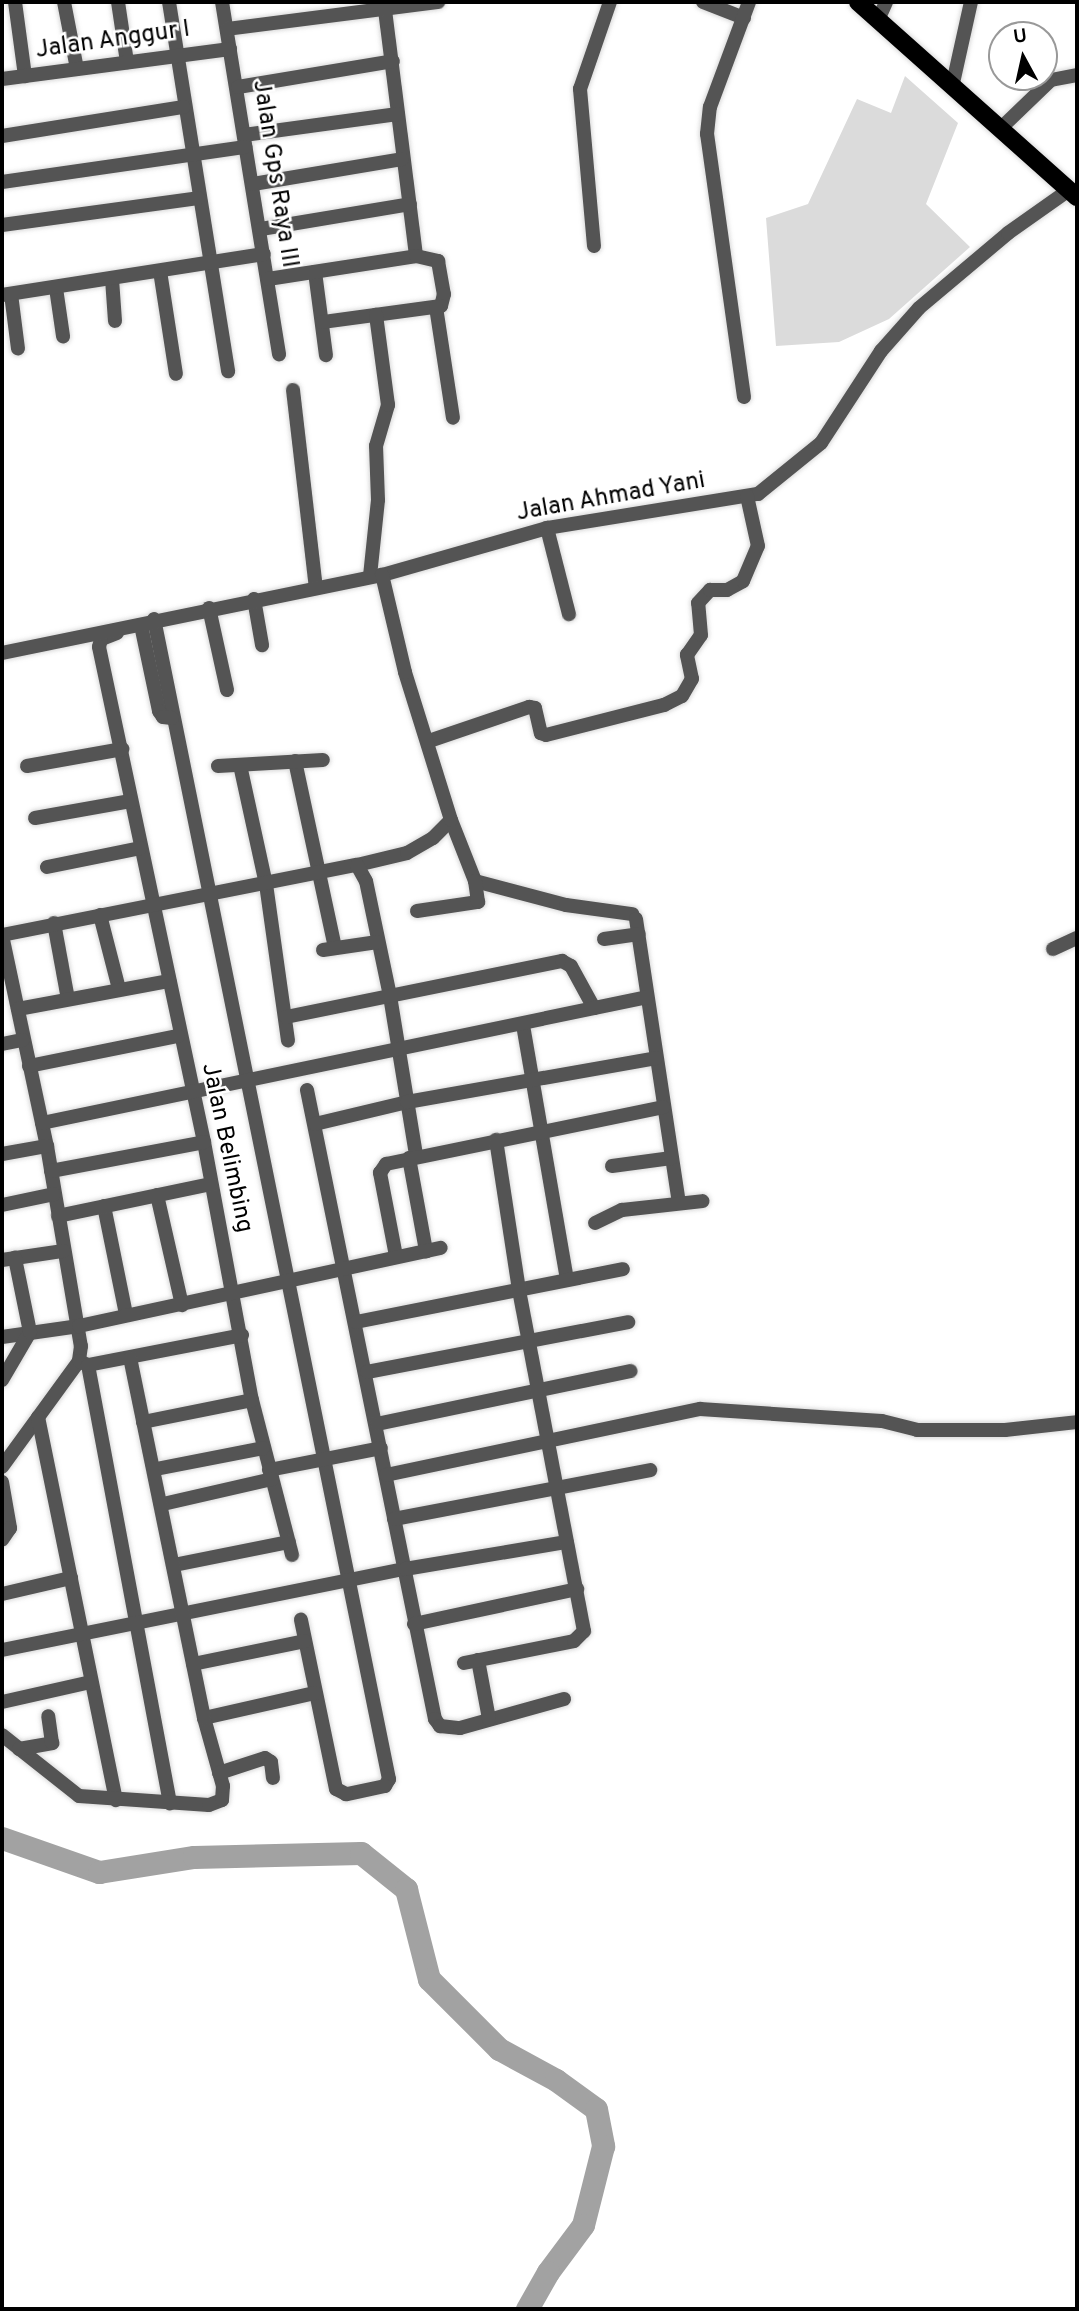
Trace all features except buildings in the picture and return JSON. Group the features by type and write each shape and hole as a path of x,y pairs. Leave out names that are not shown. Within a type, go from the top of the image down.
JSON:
{"main road":[{"path":"859,2 883,10 1000,129 1073,193"}],"street":[{"path":"15,2 25,76"},
{"path":"64,2 77,69"},
{"path":"118,2 127,62"},
{"path":"169,2 198,198 228,371"},
{"name":"Jalan Gps Raya III","path":"222,2 261,229 279,354"},
{"path":"227,29 384,5 438,2"},
{"path":"594,246 580,89 610,2"},
{"path":"703,2 744,18"},
{"path":"744,397 707,134 710,107 749,2"},
{"path":"953,83 971,2"},
{"path":"384,5 416,256"},
{"name":"Jalan Anggur I","path":"2,79 230,48"},
{"path":"238,87 393,61"},
{"path":"1000,129 1051,80 1077,75"},
{"path":"2,135 184,107"},
{"path":"2,182 191,153 398,114"},
{"path":"253,184 402,159"},
{"name":"Jalan Ahmad Yani","path":"2,653 150,626 209,608 376,575 547,528 747,496 778,481 821,443 881,351 919,308 1008,233 1073,193"},
{"path":"2,225 198,198"},
{"path":"261,229 410,204"},
{"path":"18,349 7,295 264,254"},
{"path":"268,279 416,256 438,261 444,300 436,307 322,322"},
{"path":"160,271 176,374"},
{"path":"315,272 326,355"},
{"path":"112,279 115,321"},
{"path":"55,288 63,336"},
{"path":"436,307 453,418"},
{"path":"376,315 388,405 376,446 376,575 451,820 475,881 478,902 417,911"},
{"path":"293,390 316,588"},
{"path":"429,741 529,707 536,708 541,733 547,735 649,710 682,696 692,679 687,655 701,635 699,601 710,590 727,590 743,581 758,546 747,496"},
{"path":"547,528 569,614"},
{"path":"254,599 262,645"},
{"path":"209,608 227,690"},
{"path":"150,626 212,892 246,1078 388,1784 346,1794 338,1792 301,1620"},
{"name":"Jalan Belimbing","path":"150,626 108,636 100,642 178,1036 204,1142 252,1400 290,1549 174,1565"},
{"path":"27,766 122,749"},
{"path":"218,766 323,760"},
{"path":"295,761 321,873 329,949 377,942"},
{"path":"240,765 266,884 288,1040"},
{"path":"35,818 130,801"},
{"path":"170,1803 83,1363 79,1326 63,1251 47,1146 2,935 212,892 321,873 407,853 433,838 451,820"},
{"path":"47,867 140,848"},
{"path":"357,865 366,881 390,996 426,1251"},
{"path":"475,881 566,905 634,916 639,934 679,1203"},
{"path":"100,915 119,989"},
{"path":"54,923 68,999"},
{"path":"604,939 639,934"},
{"path":"1053,949 1077,938"},
{"path":"286,1017 562,961 572,966 594,1008"},
{"path":"18,1009 169,981"},
{"path":"42,1124 246,1078 396,1052 647,997"},
{"path":"523,1025 567,1279"},
{"path":"29,1066 178,1036"},
{"path":"2,1044 23,1040"},
{"path":"315,1124 407,1102 656,1058"},
{"path":"306,1090 368,1372 430,1705 440,1726 460,1728 564,1699"},
{"path":"396,1256 380,1173 386,1164 413,1156 663,1107"},
{"path":"489,1719 471,1662 579,1639 584,1630 519,1290 496,1140"},
{"path":"51,1171 204,1142"},
{"path":"2,1154 47,1146"},
{"path":"612,1166 671,1158"},
{"path":"58,1216 211,1184"},
{"path":"2,1205 54,1194"},
{"path":"157,1195 182,1305"},
{"path":"595,1223 611,1213 703,1201"},
{"path":"104,1206 126,1314"},
{"path":"2,1337 79,1326 126,1314 182,1305 344,1266 441,1248"},
{"path":"2,1380 30,1332 9,1259 63,1251"},
{"path":"355,1321 623,1269"},
{"path":"368,1372 528,1339 628,1322"},
{"path":"2,1467 38,1417 83,1363 130,1359 242,1335"},
{"path":"2,1735 72,1792 116,1800 218,1804 223,1786 204,1718 156,1469 130,1359"},
{"path":"377,1424 631,1371"},
{"path":"143,1422 252,1400"},
{"path":"386,1475 700,1409 882,1421 917,1430 1005,1430 1077,1422"},
{"path":"38,1417 116,1800"},
{"path":"156,1469 263,1448"},
{"path":"163,1504 381,1448"},
{"path":"394,1519 650,1470"},
{"path":"2,1482 10,1528 2,1540"},
{"path":"2,1650 405,1569 567,1542"},
{"path":"2,1594 71,1578"},
{"path":"414,1624 578,1588"},
{"path":"193,1664 305,1641"},
{"path":"2,1702 91,1682"},
{"path":"204,1718 315,1693"},
{"path":"19,1749 52,1743 48,1716"},
{"path":"219,1773 265,1758 271,1762 273,1778"}],"shaded area":[{"path":"905,76 958,123 926,204 970,247 889,319 839,342 776,346 766,218 808,204 857,99 891,113"}],"waterway":[{"path":"2,1838 99,1872 194,1857 361,1853 406,1889 429,1979 499,2049 556,2080 596,2109 603,2146 583,2225 548,2272 527,2309"}]}
